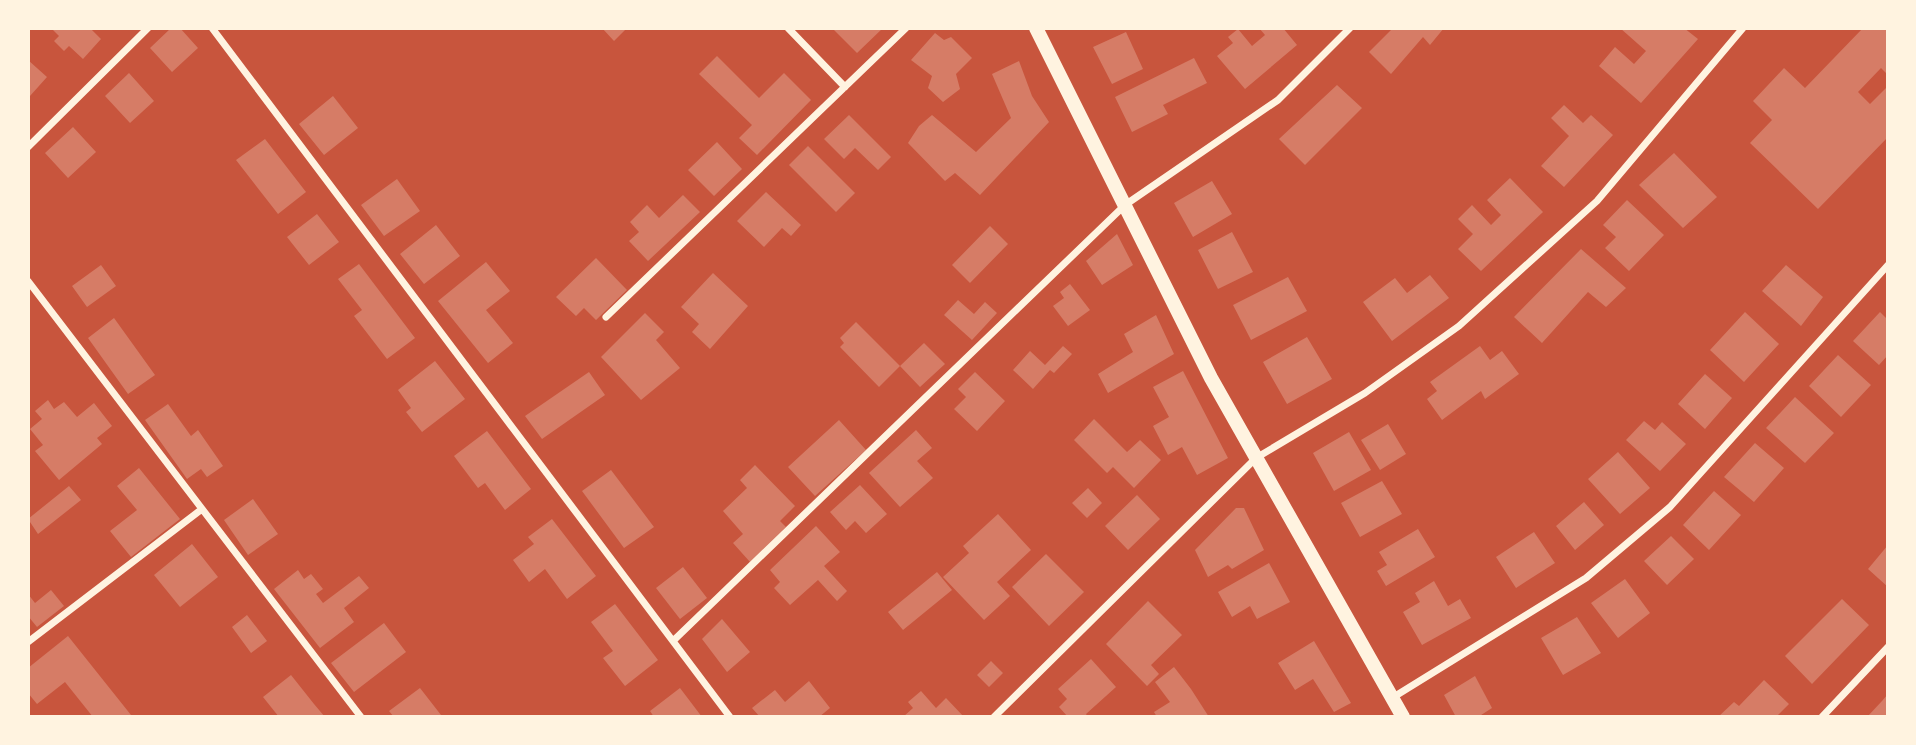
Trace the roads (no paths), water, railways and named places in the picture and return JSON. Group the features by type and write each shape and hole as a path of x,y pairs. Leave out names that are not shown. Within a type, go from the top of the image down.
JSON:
{"main road":[{"path":"1036,28 1211,378 1403,717"}],"street":[{"path":"28,147 148,28"},
{"path":"212,28 730,717"},
{"path":"788,28 845,87"},
{"path":"606,317 906,28"},
{"path":"673,641 1125,205 1278,100 1350,28"},
{"path":"993,717 1256,458 1365,393 1459,326 1597,201 1743,28"},
{"path":"1392,698 1586,578 1670,507 1888,265"},
{"path":"28,281 361,717"},
{"path":"28,642 202,509"},
{"path":"1822,717 1888,647"}]}
